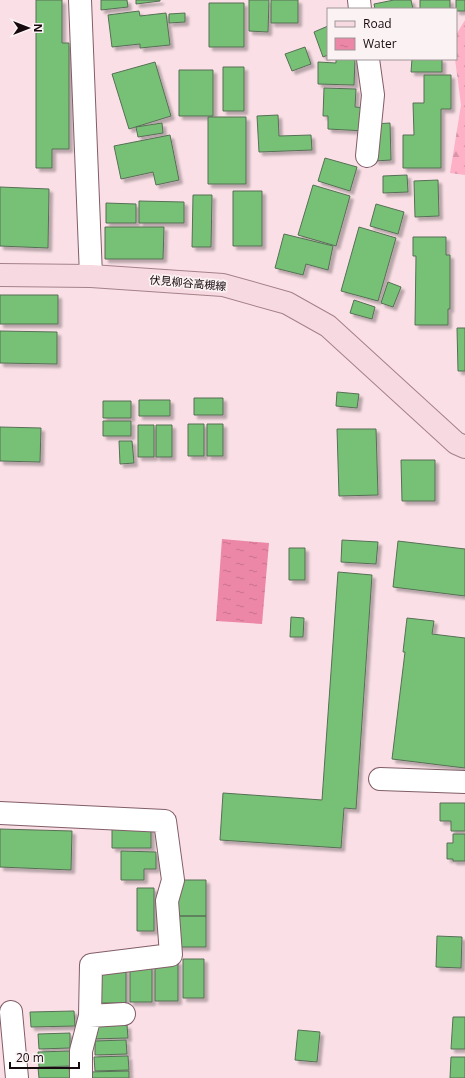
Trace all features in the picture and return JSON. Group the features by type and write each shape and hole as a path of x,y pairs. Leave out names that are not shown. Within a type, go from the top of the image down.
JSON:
{"main road":[{"name":"伏見柳谷高槻線","path":"0,275 91,276 223,285 287,303 328,326 456,443 465,447"}],"street":[{"path":"80,0 91,276"},
{"path":"367,156 373,95 368,60"},
{"path":"380,778 465,782"},
{"path":"0,813 165,821 173,880 166,901 171,955 91,964 90,1016 81,1051 81,1078"},
{"path":"11,1012 16,1078"},
{"path":"90,1016 124,1014"}],"green space":[{"path":"465,20 465,175 450,173 461,105 455,60 457,60 457,33"}],"water":[{"path":"222,539 269,543 262,624 216,621"}],"building":[{"path":"36,0 62,0 62,43 69,43 69,149 52,149 52,168 36,168"},
{"path":"101,0 127,0 128,7 101,10"},
{"path":"136,0 160,0 160,1 136,4"},
{"path":"249,0 269,0 268,32 249,31"},
{"path":"271,0 298,0 298,23 271,23"},
{"path":"394,0 411,0 413,8 375,8 374,4"},
{"path":"420,0 450,0 450,8 420,8"},
{"path":"456,0 465,0 465,11 457,11"},
{"path":"209,3 244,3 244,47 209,47"},
{"path":"139,11 140,16 166,13 170,45 140,48 140,44 112,47 108,15"},
{"path":"185,13 185,22 169,23 169,14"},
{"path":"327,26 327,55 323,57 314,32"},
{"path":"305,47 311,64 292,71 285,54"},
{"path":"336,60 355,60 354,85 318,84 318,62 336,63"},
{"path":"412,60 442,60 442,72 411,72"},
{"path":"155,62 171,116 129,129 112,74"},
{"path":"223,67 244,67 244,111 223,111"},
{"path":"179,70 213,70 213,116 179,116"},
{"path":"424,75 451,75 451,109 441,109 441,168 403,168 403,135 414,135 413,103 424,103"},
{"path":"324,88 356,89 355,107 367,108 366,131 328,129 328,116 323,116"},
{"path":"278,115 279,136 311,135 312,150 259,152 257,116"},
{"path":"208,117 246,117 246,184 208,184"},
{"path":"162,123 163,133 138,137 136,127"},
{"path":"390,123 391,160 375,161 374,124"},
{"path":"170,135 179,180 156,185 153,172 121,179 114,146"},
{"path":"325,158 357,167 350,191 318,181"},
{"path":"407,175 408,192 383,193 383,176"},
{"path":"438,180 439,216 415,217 414,181"},
{"path":"313,185 350,196 336,246 298,235"},
{"path":"0,187 49,189 48,248 0,246"},
{"path":"233,191 262,191 262,246 233,246"},
{"path":"193,195 212,195 211,247 192,247"},
{"path":"139,201 184,202 184,223 139,223"},
{"path":"106,203 136,204 136,223 106,223"},
{"path":"376,204 404,212 398,234 370,226"},
{"path":"105,227 164,227 163,259 105,259"},
{"path":"359,227 396,238 378,301 341,291"},
{"path":"284,234 333,246 328,270 306,264 303,275 275,268"},
{"path":"413,237 446,237 446,255 450,255 450,309 448,309 448,325 415,325 416,256 413,256"},
{"path":"388,282 401,287 393,307 381,303"},
{"path":"0,295 58,295 58,324 0,324"},
{"path":"354,300 375,307 372,319 350,313"},
{"path":"457,328 465,328 465,371 458,371"},
{"path":"0,331 57,332 57,364 0,363"},
{"path":"337,392 359,394 357,408 336,406"},
{"path":"194,398 223,398 223,415 194,415"},
{"path":"139,400 170,400 170,416 139,416"},
{"path":"103,401 131,401 131,418 103,418"},
{"path":"103,421 131,421 131,436 103,436"},
{"path":"188,424 204,424 204,456 188,456"},
{"path":"207,424 223,424 223,456 207,456"},
{"path":"138,425 154,425 154,457 138,457"},
{"path":"156,425 172,425 172,457 156,457"},
{"path":"0,427 41,428 40,462 0,461"},
{"path":"337,429 376,429 378,495 339,496"},
{"path":"119,441 132,441 134,463 120,464"},
{"path":"401,460 435,460 435,501 402,501"},
{"path":"342,540 378,542 376,564 341,562"},
{"path":"398,541 465,549 465,596 393,587"},
{"path":"289,548 305,548 305,580 289,580"},
{"path":"338,572 372,575 356,809 344,808 341,848 220,840 223,793 322,800"},
{"path":"291,617 304,618 303,637 290,637"},
{"path":"407,618 434,621 432,634 465,638 465,768 392,759 405,652 403,652"},
{"path":"440,803 465,803 465,831 451,831 451,821 440,821"},
{"path":"112,826 151,826 151,848 112,848"},
{"path":"0,829 72,831 71,870 0,867"},
{"path":"453,834 465,834 465,861 453,861 453,859 447,859 447,843 453,843"},
{"path":"121,851 156,852 156,869 144,869 144,880 121,880"},
{"path":"177,880 206,880 206,916 176,916"},
{"path":"137,888 154,888 154,931 137,931"},
{"path":"178,916 206,916 206,947 178,947"},
{"path":"437,936 462,937 461,968 436,967"},
{"path":"183,959 204,959 204,998 183,998"},
{"path":"155,961 178,961 178,1001 155,1001"},
{"path":"130,965 152,966 152,1002 130,1002"},
{"path":"101,969 126,969 126,1003 101,1003"},
{"path":"74,1011 75,1026 31,1027 30,1012"},
{"path":"453,1017 465,1017 465,1049 451,1049"},
{"path":"127,1025 128,1038 91,1039 91,1026"},
{"path":"298,1030 320,1032 317,1062 295,1060"},
{"path":"70,1033 70,1048 39,1049 38,1034"},
{"path":"126,1040 127,1054 95,1055 95,1041"},
{"path":"70,1051 70,1066 39,1067 38,1052"},
{"path":"128,1056 129,1070 95,1071 94,1057"},
{"path":"451,1057 465,1057 465,1078 450,1078"},
{"path":"69,1067 70,1078 39,1078 38,1068"},
{"path":"129,1071 129,1078 89,1078 88,1072"}]}
